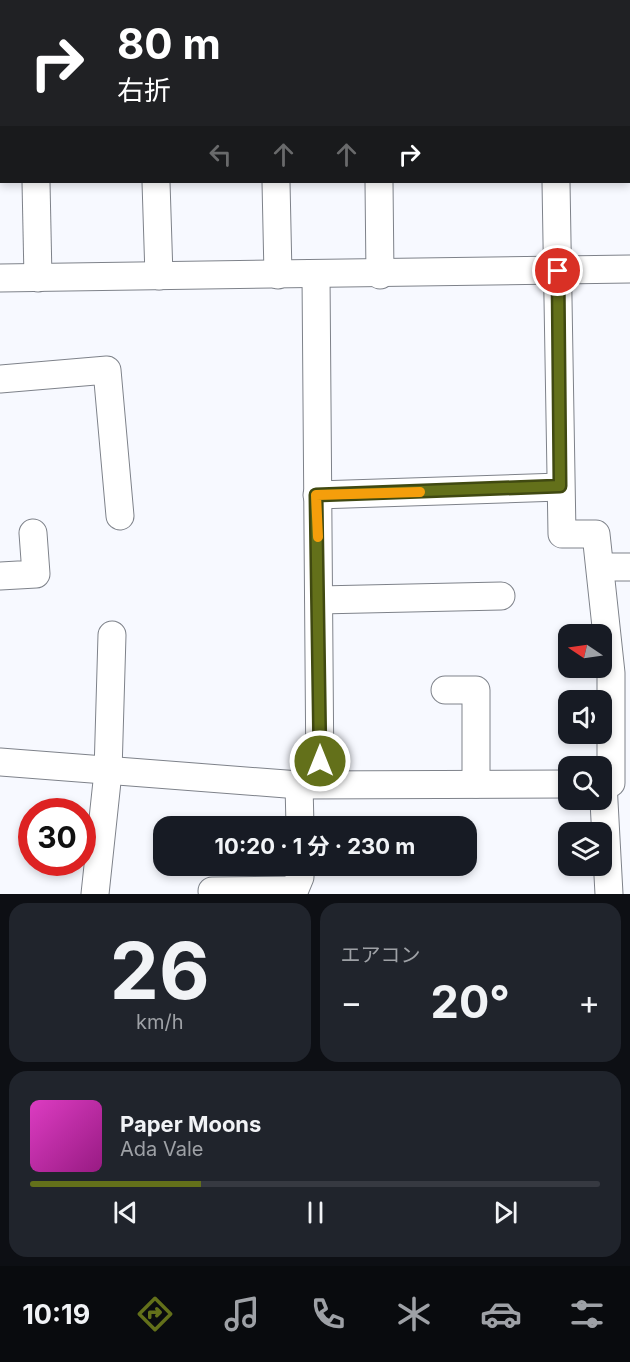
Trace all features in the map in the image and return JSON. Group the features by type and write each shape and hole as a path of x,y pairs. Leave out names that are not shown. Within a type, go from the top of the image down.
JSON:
{"street":[{"path":"36,183 38,278"},
{"path":"156,183 159,276"},
{"path":"276,183 278,275"},
{"path":"379,183 380,274"},
{"path":"556,183 562,534 596,534 611,673 611,756"},
{"path":"0,278 630,269"},
{"path":"302,816 310,785 319,600 316,495 316,275"},
{"path":"0,379 107,369 120,516"},
{"path":"316,495 560,486"},
{"path":"0,576 36,574 33,533"},
{"path":"601,567 630,567"},
{"path":"319,600 501,596"},
{"path":"95,894 108,772 112,634"},
{"path":"445,690 476,690 476,784"},
{"path":"0,762 108,772 310,785 558,783"},
{"path":"609,894 611,810"},
{"path":"212,891 296,883"}],"slow traffic":[{"path":"318,537 316,495 420,492"}],"route":[{"path":"320,761 316,495 560,486 558,271"}]}
